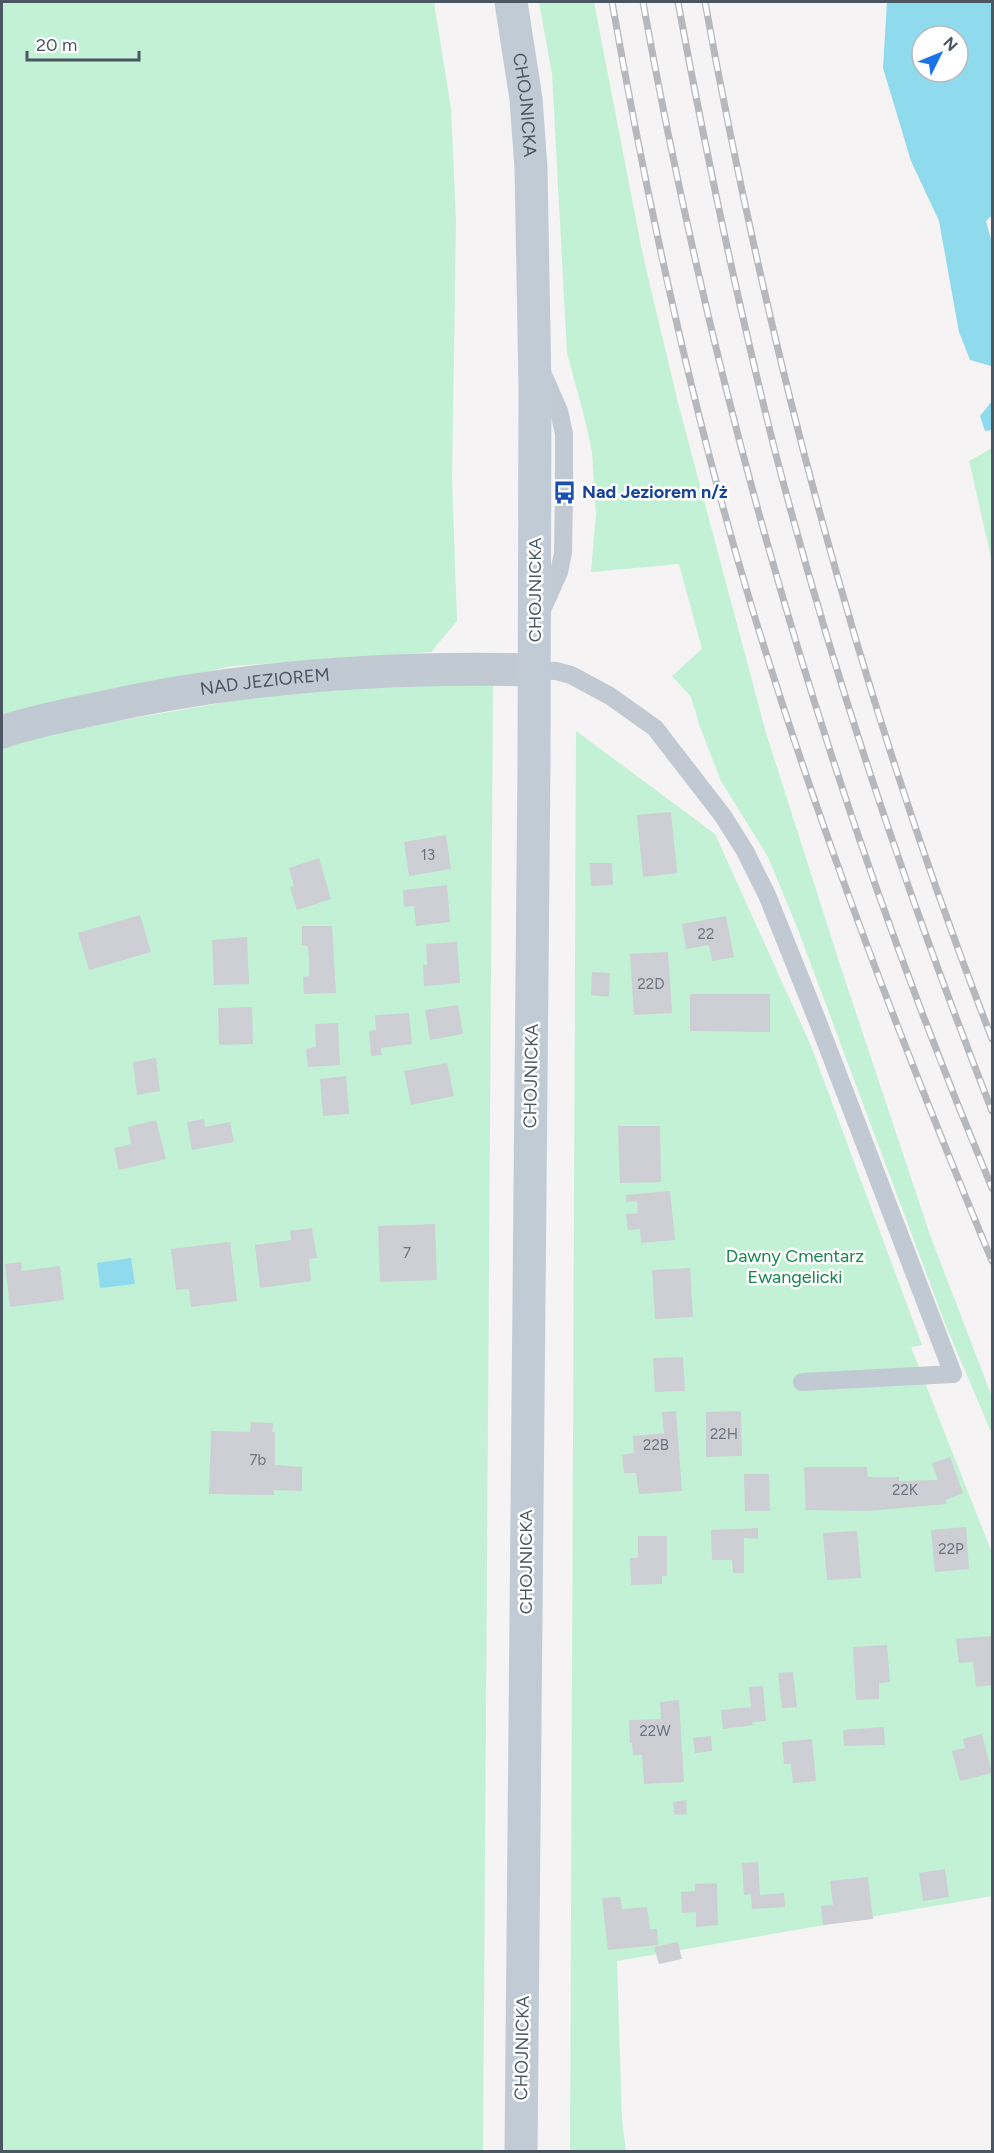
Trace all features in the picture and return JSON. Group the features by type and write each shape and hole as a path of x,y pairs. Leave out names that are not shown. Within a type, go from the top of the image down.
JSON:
{"street":[{"name":"CHOJNICKA","path":"511,2 526,99 531,168 534,357 535,626 520,2151"},
{"name":"NAD JEZIOREM","path":"2,732 27,724 166,694 227,686 389,672 534,670"}],"lane":[{"path":"534,670 556,671 571,675 609,696 655,728 723,816 745,851 767,895 816,1017 953,1374 802,1382"}],"green space":[{"path":"2,2 434,2 451,109 456,221 452,480 457,621 431,652 232,666 50,708 2,723"},
{"path":"539,2 594,2 642,251 677,399 766,733 930,1235 992,1397 992,1434 946,1326 797,927 768,857 721,781 691,697 672,676 702,649 679,564 591,572 596,514 592,452 567,353 552,74"},
{"path":"992,448 992,561 969,461"},
{"path":"493,680 483,2151 2,2152 2,745 105,723 268,695"},
{"name":"Dawny Cmentarz Ewangelicki","path":"576,731 715,834 811,1046 922,1345 911,1347 992,1553 992,1896 617,1961 622,2120 626,2151 570,2152"}],"water":[{"path":"887,2 992,2 992,215 986,221 992,243 991,366 970,360 959,332 939,221 911,161 883,68"},
{"path":"992,401 992,430 985,431 980,416"},
{"path":"131,1258 135,1284 100,1288 97,1263"}],"building":[{"path":"671,812 677,873 643,877 637,815"},
{"path":"446,835 451,869 409,876 404,842"},
{"path":"319,858 331,899 297,910 290,887 294,886 289,868"},
{"path":"590,863 612,863 613,885 591,886"},
{"path":"447,885 450,922 416,926 414,906 404,907 403,890"},
{"path":"140,915 151,952 89,970 78,933"},
{"path":"726,916 734,957 712,961 709,945 686,949 682,924"},
{"path":"302,926 332,926 336,993 304,994 303,977 309,976 309,960 308,946 302,945"},
{"path":"247,937 249,984 214,985 212,940"},
{"path":"457,942 460,983 424,986 423,965 427,965 426,944"},
{"path":"668,952 672,1013 634,1015 630,954"},
{"path":"592,972 610,973 609,997 591,995"},
{"path":"690,994 770,994 770,1032 690,1031"},
{"path":"458,1005 463,1034 430,1040 425,1010"},
{"path":"252,1007 253,1044 219,1045 218,1008"},
{"path":"409,1013 412,1044 381,1048 382,1055 371,1056 369,1031 376,1030 375,1015"},
{"path":"338,1023 340,1065 308,1067 306,1049 316,1047 315,1024"},
{"path":"156,1058 160,1091 137,1095 133,1062"},
{"path":"447,1063 454,1096 411,1105 404,1071"},
{"path":"346,1076 349,1114 323,1116 320,1079"},
{"path":"204,1119 205,1127 230,1122 234,1142 192,1150 187,1122"},
{"path":"156,1120 166,1159 119,1170 114,1148 131,1144 128,1127"},
{"path":"618,1126 660,1126 661,1182 620,1183"},
{"path":"670,1191 675,1240 641,1243 640,1229 628,1230 626,1214 638,1213 637,1201 626,1202 626,1195"},
{"path":"435,1224 437,1280 380,1282 378,1226"},
{"path":"312,1228 317,1258 309,1259 311,1281 260,1288 255,1245 291,1240 290,1231"},
{"path":"230,1242 237,1301 191,1307 189,1289 176,1290 171,1249"},
{"path":"21,1262 22,1271 60,1266 64,1300 10,1307 5,1264"},
{"path":"690,1268 693,1317 655,1319 652,1270"},
{"path":"683,1357 685,1391 655,1392 653,1358"},
{"path":"676,1411 682,1491 639,1494 636,1473 624,1473 622,1455 634,1453 633,1436 664,1433 662,1412"},
{"path":"741,1411 742,1456 706,1457 706,1412"},
{"path":"251,1422 273,1423 275,1465 302,1467 302,1491 274,1490 274,1495 209,1494 211,1431 250,1432"},
{"path":"950,1457 963,1493 945,1500 947,1504 868,1511 806,1510 804,1467 867,1467 868,1477 899,1477 899,1481 938,1480 932,1463"},
{"path":"744,1474 769,1474 770,1511 745,1511"},
{"path":"966,1527 969,1569 935,1572 931,1530"},
{"path":"758,1528 758,1539 744,1538 744,1573 733,1573 732,1560 712,1560 711,1530"},
{"path":"857,1531 861,1578 827,1580 823,1533"},
{"path":"638,1536 667,1536 667,1576 662,1576 662,1584 631,1585 630,1558 638,1558"},
{"path":"992,1636 992,1685 976,1687 973,1662 959,1663 956,1639"},
{"path":"887,1645 890,1682 879,1683 879,1699 856,1700 853,1647"},
{"path":"793,1672 797,1707 782,1708 778,1673"},
{"path":"763,1686 766,1721 723,1729 721,1710 751,1707 749,1687"},
{"path":"679,1700 684,1782 644,1784 642,1755 633,1755 629,1720 661,1719 660,1702"},
{"path":"884,1727 885,1745 844,1746 843,1730"},
{"path":"982,1734 992,1773 960,1781 952,1751 965,1748 963,1739"},
{"path":"711,1736 712,1751 695,1753 693,1738"},
{"path":"812,1739 816,1781 793,1783 791,1764 784,1764 782,1742"},
{"path":"686,1800 687,1814 674,1815 673,1802"},
{"path":"758,1862 760,1895 784,1893 785,1907 752,1909 751,1894 744,1895 742,1863"},
{"path":"945,1869 949,1897 923,1901 919,1873"},
{"path":"868,1877 873,1919 823,1925 821,1906 833,1905 830,1881"},
{"path":"717,1883 718,1925 696,1927 696,1912 682,1913 681,1892 695,1891 695,1884"},
{"path":"620,1897 622,1909 647,1907 650,1929 657,1929 658,1945 608,1950 602,1898"},
{"path":"678,1942 682,1959 659,1964 654,1947"}],"railway":[{"path":"612,2 673,307 710,458 752,608 806,774 864,938 992,1261"},
{"path":"643,2 672,154 706,305 743,455 785,604 880,899 934,1044 992,1188"},
{"path":"678,2 711,173 736,286 798,538 874,786 931,950 992,1111"},
{"path":"705,2 730,134 759,266 824,527 901,785 992,1039"}],"place":[{"name":"Nad Jeziorem n/ż","path":"564,492"}]}
